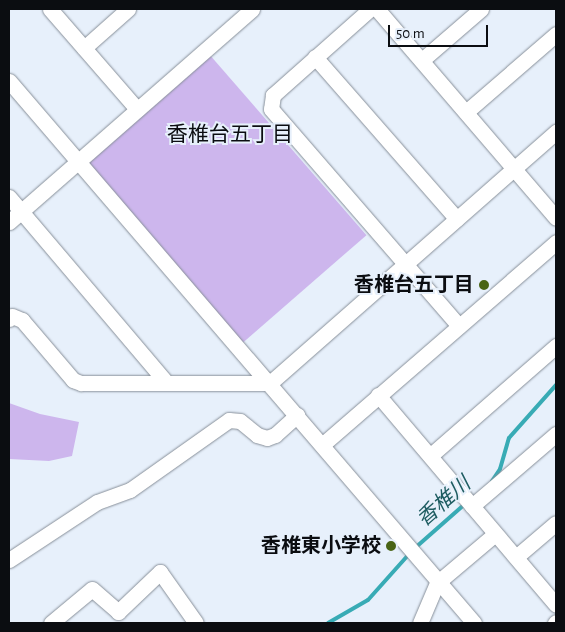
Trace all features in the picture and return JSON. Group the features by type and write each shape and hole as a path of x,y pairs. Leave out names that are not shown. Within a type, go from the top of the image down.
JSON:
{"street":[{"path":"50,9 137,109"},
{"path":"84,48 128,9"},
{"path":"9,222 252,9"},
{"path":"370,9 273,95 271,109 459,326"},
{"path":"377,9 556,218"},
{"path":"422,60 481,9"},
{"path":"466,112 556,34"},
{"path":"315,57 457,220"},
{"path":"9,81 75,164 270,383 437,583 474,623"},
{"path":"9,319 12,316 22,320 73,380 81,383 270,383 556,132"},
{"path":"9,197 167,382"},
{"path":"322,445 556,242"},
{"path":"431,455 556,346"},
{"path":"378,395 431,455 494,534 556,605"},
{"path":"9,560 97,502 130,490 229,420 240,421 257,435 267,438 275,435 297,415"},
{"path":"472,506 556,434"},
{"path":"516,557 556,523"},
{"path":"420,623 437,583 494,534"},
{"path":"52,623 92,589 118,612 160,572 196,623"}],"shaded area":[{"path":"209,54 366,235 242,343 84,162"},
{"path":"9,403 40,414 79,422 72,456 49,461 9,459"}],"waterway":[{"name":"香椎川","path":"492,481 500,469 509,438 556,385"},
{"name":"香椎川","path":"415,548 466,503"},
{"name":"香椎川","path":"328,623 368,600 410,553"}],"place":[{"name":"香椎台五丁目","path":"484,285"},
{"name":"香椎東小学校","path":"391,546"}],"district":[{"name":"香椎台五丁目","path":"230,135"}]}
